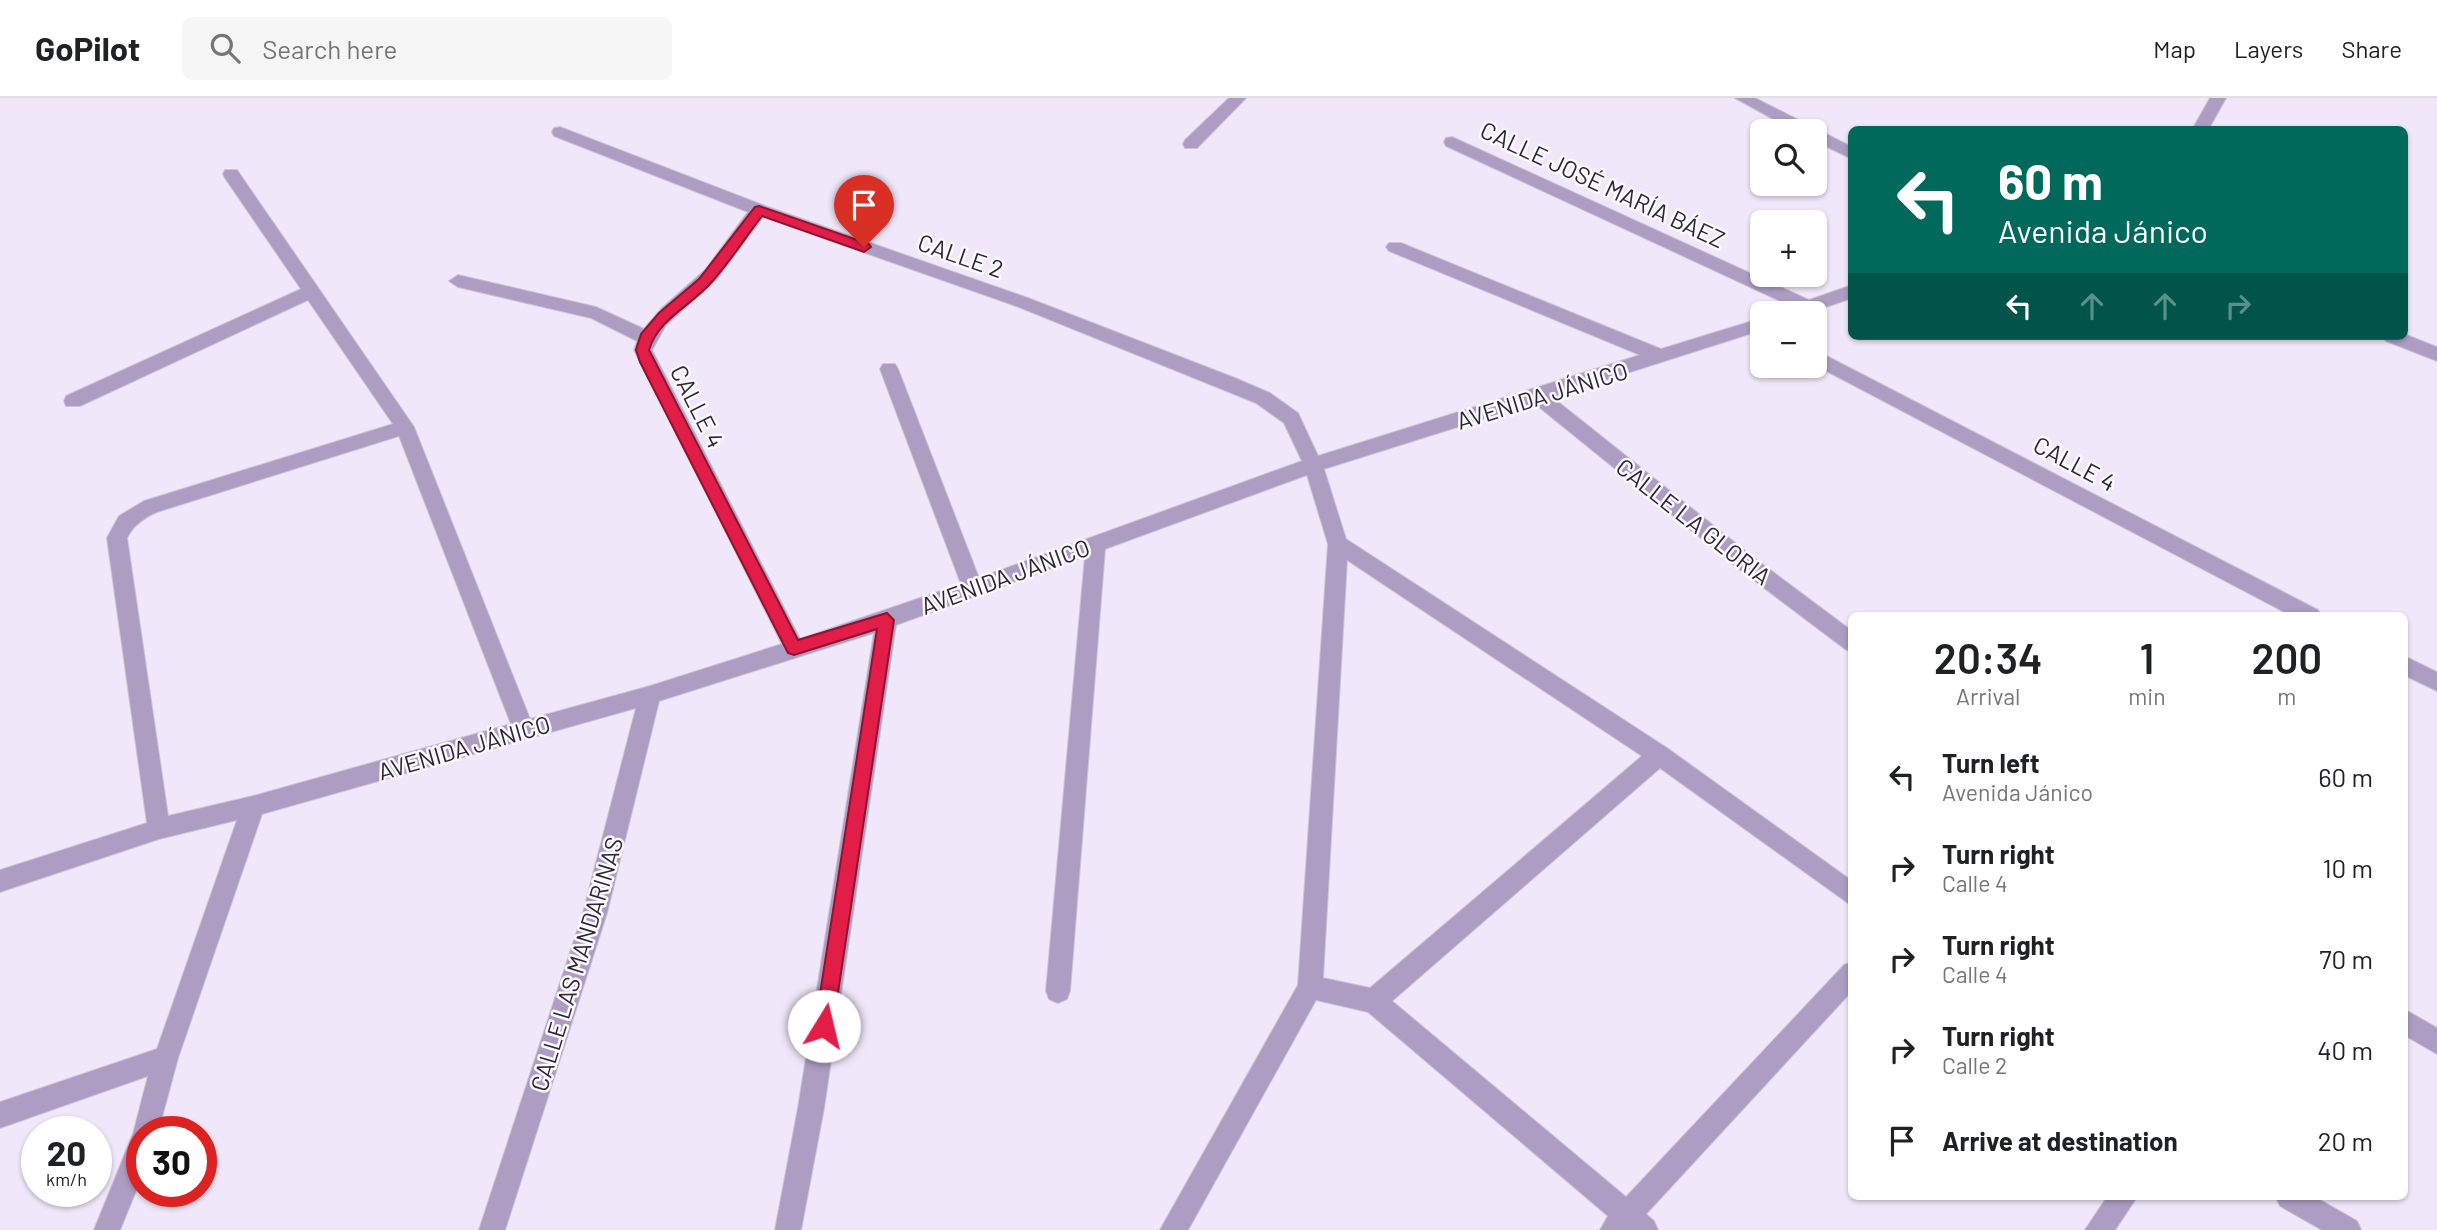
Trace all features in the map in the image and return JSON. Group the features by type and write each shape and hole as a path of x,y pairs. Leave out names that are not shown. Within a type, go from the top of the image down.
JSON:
{"street":[{"path":"1191,144 1238,98"},
{"path":"1743,98 1784,119"},
{"path":"2202,126 2218,98"},
{"name":"CALLE 2","path":"561,132 759,210 1022,302 1263,398 1291,418 1313,466 1338,544"},
{"path":"1827,141 1848,152"},
{"name":"CALLE JOSÉ MARÍA BÁEZ","path":"1452,142 1781,301"},
{"path":"231,174 405,426 524,730"},
{"path":"458,282 596,313 646,337 664,316 704,282 759,210"},
{"path":"1395,247 1662,357"},
{"path":"73,401 311,290"},
{"path":"1825,301 1848,292"},
{"name":"AVENIDA JÁNICO","path":"0,881 159,829 253,806 650,695 887,620 1313,466 1750,330"},
{"name":"CALLE 4","path":"646,337 643,350 646,362 794,648"},
{"path":"2402,340 2437,354"},
{"name":"CALLE 4","path":"1827,363 2303,612"},
{"path":"889,369 973,588"},
{"name":"CALLE LA GLORIA","path":"1538,396 1746,563 1848,640"},
{"path":"159,829 117,538 123,524 134,514 151,506 405,426"},
{"path":"1058,991 1096,543"},
{"path":"1173,1230 1310,987 1338,544 1659,755 1848,892"},
{"path":"788,1230 811,1108 887,620"},
{"path":"2408,667 2437,681"},
{"name":"CALLE LAS MANDARINAS","path":"492,1230 596,913 650,695"},
{"path":"1374,1001 1659,755"},
{"path":"150,1116 166,1058 253,806"},
{"path":"1310,987 1374,1001 1628,1225 1848,978"},
{"path":"2408,1024 2437,1042"},
{"path":"0,1115 166,1058"},
{"path":"107,1230 126,1183"},
{"path":"2098,1230 2122,1200"},
{"path":"2294,1200 2348,1230"}],"route":[{"path":"824,1026 887,620 794,648 646,362 643,350 646,337 664,316 704,282 759,210 864,247"}]}
